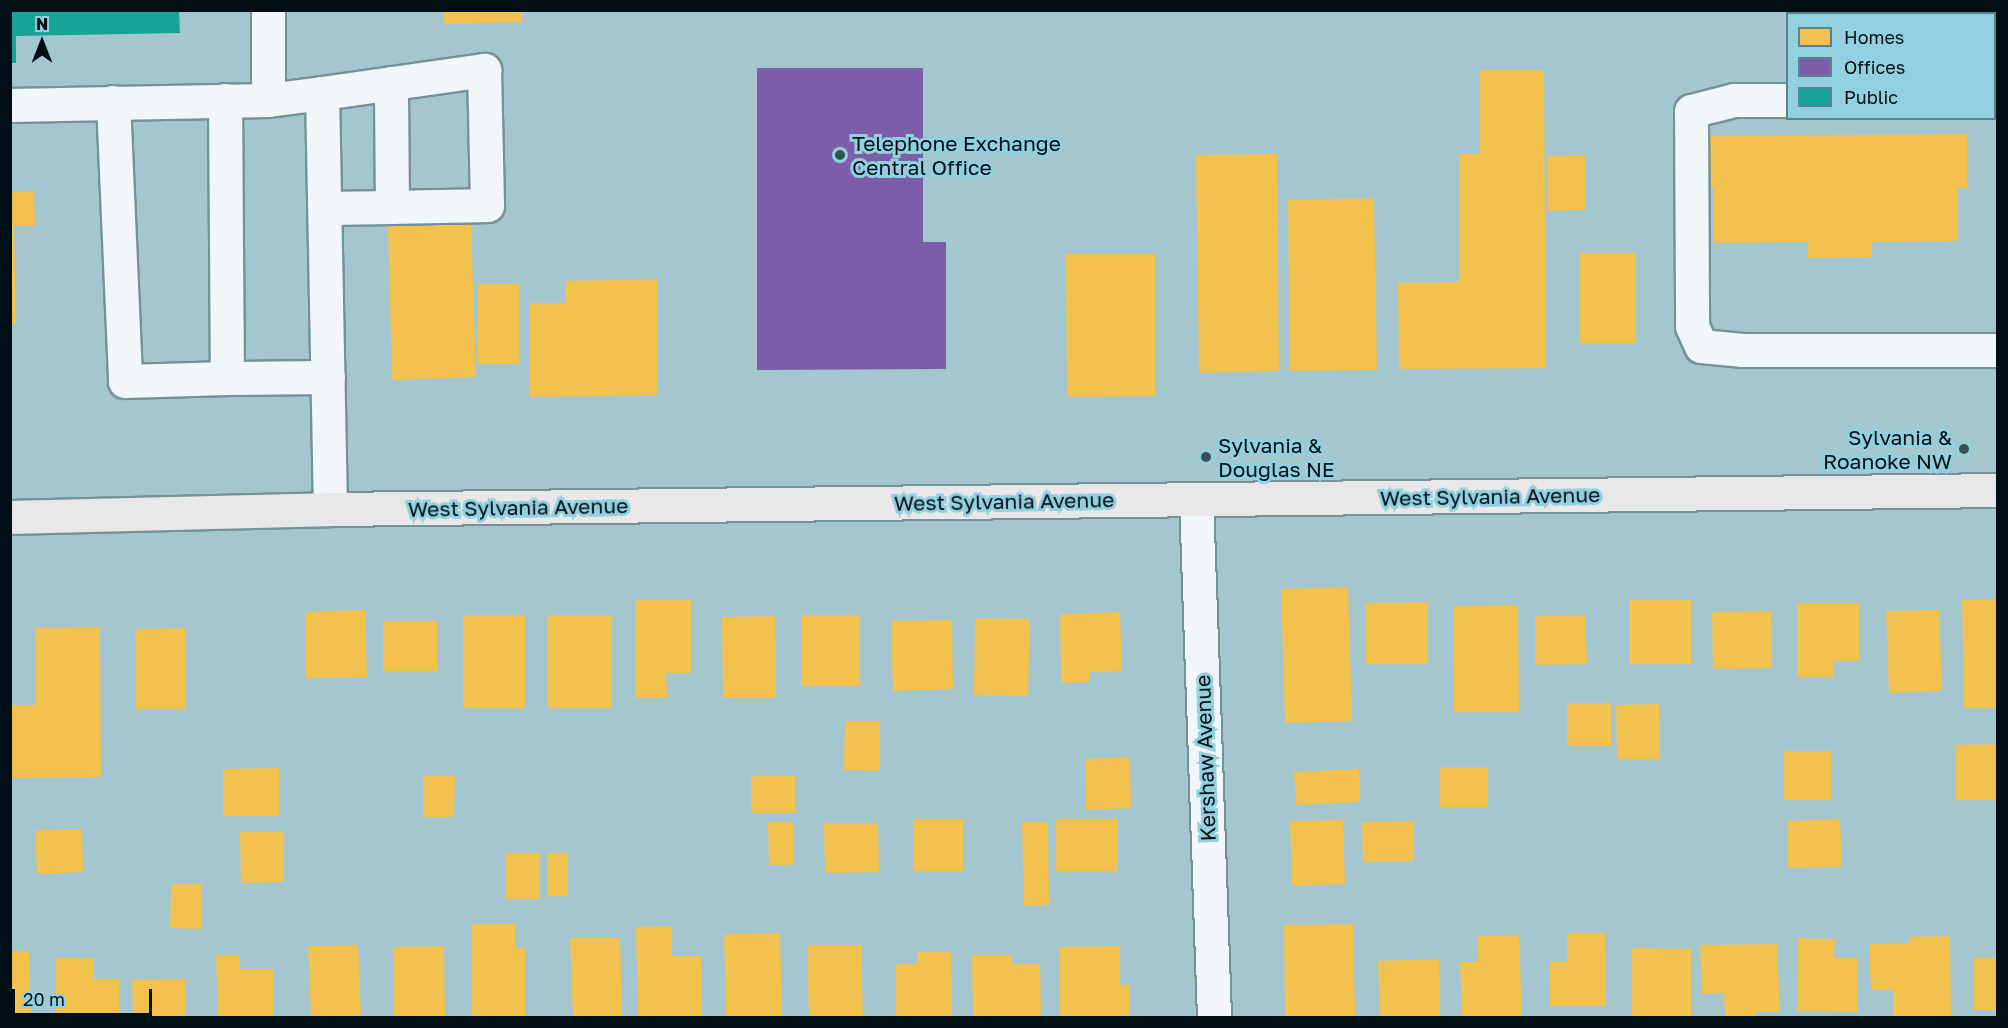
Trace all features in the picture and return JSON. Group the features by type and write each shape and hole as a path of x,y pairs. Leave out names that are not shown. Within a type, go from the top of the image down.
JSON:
{"main road":[{"name":"West Sylvania Avenue","path":"10,517 330,509 1998,490"}],"street":[{"path":"268,10 268,100"},
{"path":"10,105 268,100 484,70 487,205 325,208"},
{"path":"391,83 392,207"},
{"path":"322,93 330,509"},
{"path":"225,100 227,378"},
{"path":"1786,100 1734,100 1691,111 1692,326 1701,346 1743,350 1998,350"},
{"path":"114,102 125,381 328,377"},
{"name":"Kershaw Avenue","path":"1196,499 1214,1017"}],"building: Homes":[{"path":"444,10 522,10 522,22 444,24"},
{"path":"1480,70 1544,70 1546,368 1399,369 1398,283 1459,282 1459,154 1480,154"},
{"path":"1967,134 1967,188 1958,188 1958,241 1872,242 1872,257 1808,258 1808,242 1714,243 1714,188 1701,188 1701,136"},
{"path":"1277,154 1279,371 1199,373 1196,155"},
{"path":"1585,155 1585,210 1548,211 1548,156"},
{"path":"34,191 35,226 14,226 16,324 10,324 10,192"},
{"path":"1374,198 1377,370 1290,371 1288,200"},
{"path":"471,223 476,377 392,380 388,225"},
{"path":"1580,253 1636,253 1636,343 1580,343"},
{"path":"1066,254 1155,254 1155,396 1067,397"},
{"path":"657,279 658,395 530,397 529,303 565,303 565,281"},
{"path":"478,284 519,284 519,364 478,364"},
{"path":"1348,587 1352,721 1285,723 1281,589"},
{"path":"1998,599 1998,708 1964,708 1962,600"},
{"path":"635,600 691,600 691,673 666,673 667,698 635,698"},
{"path":"1629,600 1691,600 1691,664 1629,664"},
{"path":"1428,602 1428,664 1366,664 1365,603"},
{"path":"1797,603 1859,603 1859,661 1834,661 1834,677 1797,677"},
{"path":"1518,605 1519,712 1454,712 1453,606"},
{"path":"365,610 367,677 306,678 305,612"},
{"path":"1939,610 1942,691 1889,693 1886,611"},
{"path":"1771,611 1772,668 1713,669 1712,612"},
{"path":"1120,612 1122,671 1089,672 1089,682 1061,683 1060,614"},
{"path":"463,615 525,615 525,708 463,708"},
{"path":"547,615 612,615 612,708 547,708"},
{"path":"801,615 860,615 860,686 801,686"},
{"path":"1585,615 1587,664 1535,665 1535,616"},
{"path":"775,616 776,698 723,698 722,617"},
{"path":"975,618 1030,619 1028,696 974,695"},
{"path":"952,620 953,689 893,691 891,621"},
{"path":"383,621 437,621 437,671 383,671"},
{"path":"100,627 101,777 10,778 10,705 36,705 35,628"},
{"path":"185,628 186,709 136,709 135,629"},
{"path":"1567,703 1611,703 1611,746 1567,746"},
{"path":"1659,704 1660,759 1617,759 1616,705"},
{"path":"845,721 880,721 880,771 844,770"},
{"path":"1998,744 1998,800 1956,800 1955,745"},
{"path":"1784,751 1831,751 1831,800 1784,800"},
{"path":"1130,757 1131,808 1086,810 1085,759"},
{"path":"1440,767 1488,767 1488,807 1440,807"},
{"path":"279,768 279,816 223,816 223,769"},
{"path":"1359,769 1360,802 1296,805 1294,772"},
{"path":"423,776 455,776 454,817 423,817"},
{"path":"751,776 795,776 795,813 751,813"},
{"path":"913,819 963,819 963,871 913,871"},
{"path":"1056,819 1118,819 1118,871 1056,871"},
{"path":"1840,819 1842,867 1788,868 1787,821"},
{"path":"1343,820 1345,884 1292,886 1290,821"},
{"path":"1414,821 1414,861 1363,862 1362,822"},
{"path":"768,822 793,822 794,865 769,865"},
{"path":"1022,822 1048,822 1049,905 1024,906"},
{"path":"824,823 878,823 879,872 825,873"},
{"path":"82,829 83,872 37,874 35,830"},
{"path":"284,831 284,882 241,883 240,832"},
{"path":"506,853 540,853 540,899 506,899"},
{"path":"547,853 568,853 568,896 547,896"},
{"path":"171,884 202,884 201,929 170,928"},
{"path":"472,924 515,924 515,948 525,948 525,1018 472,1018"},
{"path":"1353,924 1355,1016 1285,1016 1284,925"},
{"path":"672,926 672,956 701,956 702,1018 638,1018 636,927"},
{"path":"780,933 782,1016 726,1017 724,934"},
{"path":"1567,933 1605,933 1606,1006 1550,1006 1549,962 1567,962"},
{"path":"1519,935 1522,1018 1462,1018 1460,962 1478,962 1477,936"},
{"path":"1950,936 1951,1018 1893,1018 1893,990 1871,990 1869,944 1909,943 1909,937"},
{"path":"570,938 620,938 622,1018 573,1018"},
{"path":"1798,938 1835,939 1834,958 1858,958 1858,1012 1797,1011"},
{"path":"1777,944 1780,1012 1755,1012 1756,1018 1725,1018 1724,993 1702,994 1700,945"},
{"path":"358,945 361,1018 311,1018 308,946"},
{"path":"807,945 861,945 863,1018 809,1018"},
{"path":"444,946 445,1018 393,1018 393,947"},
{"path":"1120,946 1120,985 1130,985 1130,1018 1060,1018 1060,947"},
{"path":"1632,948 1691,949 1691,1018 1632,1018"},
{"path":"10,951 29,951 31,1018 10,1018"},
{"path":"917,952 951,952 952,1018 896,1018 895,964 917,964"},
{"path":"216,955 240,955 240,969 273,969 274,1018 218,1018"},
{"path":"972,955 1012,955 1012,964 1040,964 1041,1018 973,1018"},
{"path":"56,958 94,958 94,979 119,979 119,1018 56,1018"},
{"path":"1974,958 1998,958 1998,1010 1974,1010"},
{"path":"1439,959 1440,1016 1380,1018 1378,961"},
{"path":"185,979 186,1018 133,1018 132,980"}],"building: Offices":[{"name":"Telephone Exchange Central Office","path":"757,68 923,68 923,242 946,242 946,369 757,370"}],"building: Public":[{"path":"10,10 179,10 180,33 16,36 16,63 10,63"}],"place":[{"name":"Telephone Exchange Central Office","path":"840,155"},
{"name":"Sylvania & Roanoke NW","path":"1964,449"},
{"name":"Sylvania & Douglas NE","path":"1206,457"}]}
